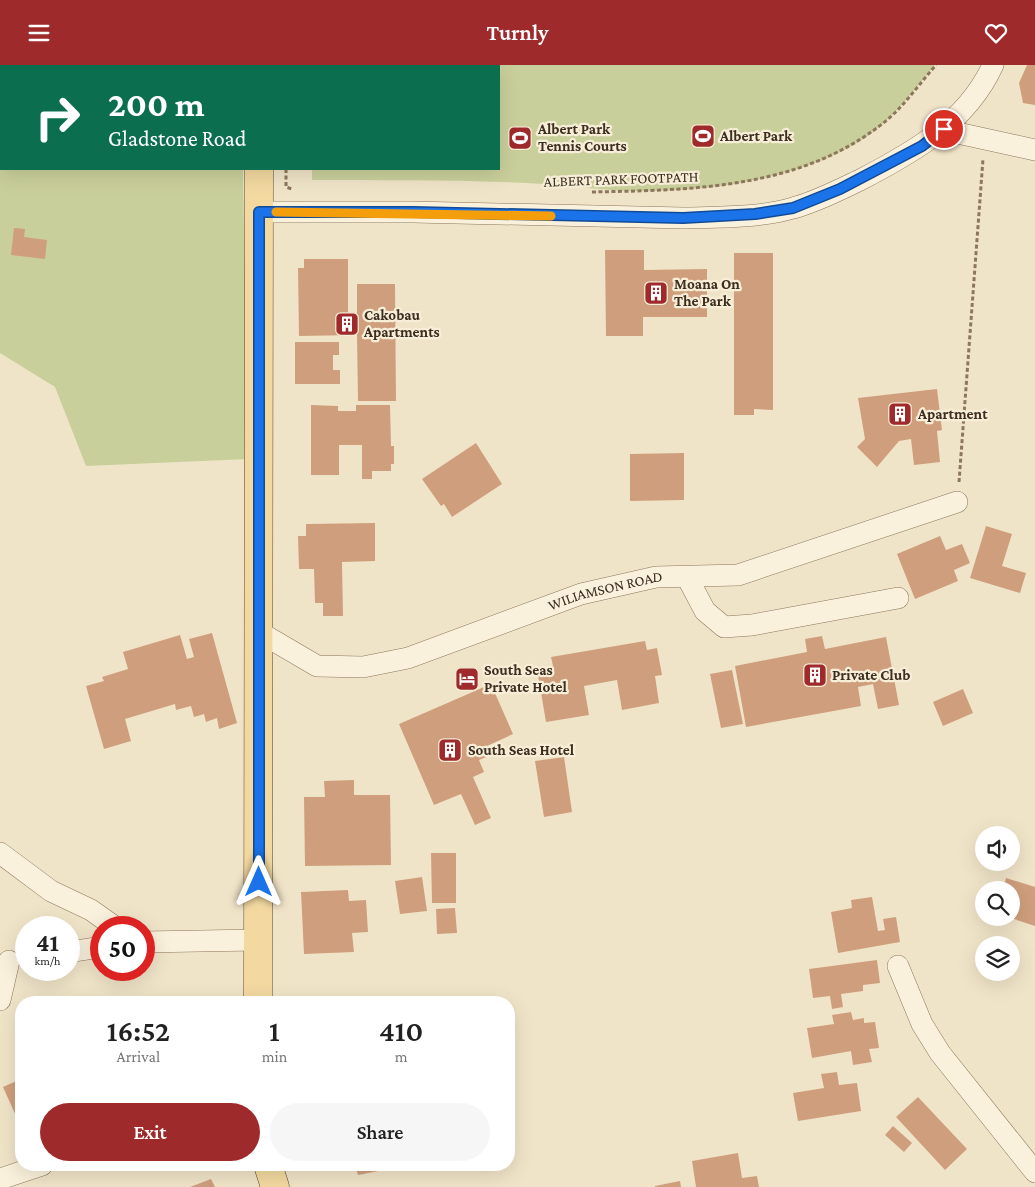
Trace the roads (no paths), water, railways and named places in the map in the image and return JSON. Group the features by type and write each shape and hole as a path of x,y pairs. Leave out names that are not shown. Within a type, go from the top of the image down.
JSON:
{"main road":[{"path":"258,996 259,170"},
{"path":"270,1171 275,1187"}],"street":[{"path":"259,212 413,212 683,218 755,214 793,208 840,189 922,146 965,109 993,65"},
{"path":"944,129 984,140 1035,150"},
{"name":"WILIAMSON ROAD","path":"259,632 317,666 363,667 408,658 581,594 656,577 738,575 957,502"},
{"path":"688,577 705,611 724,627 752,625 898,598"},
{"path":"0,853 51,891 99,916"},
{"path":"155,942 259,940"},
{"path":"0,999 12,960"},
{"path":"898,966 922,1024 940,1053 1035,1172"},
{"path":"0,1179 24,1171"}],"place":[{"name":"Albert Park","path":"703,136"},
{"name":"Albert Park Tennis Courts","path":"520,138"},
{"name":"Moana On The Park","path":"656,293"},
{"name":"Cakobau Apartments","path":"347,324"},
{"name":"Apartment","path":"900,414"},
{"name":"Private Club","path":"815,675"},
{"name":"South Seas Private Hotel","path":"467,679"},
{"name":"South Seas Hotel","path":"450,750"}]}
